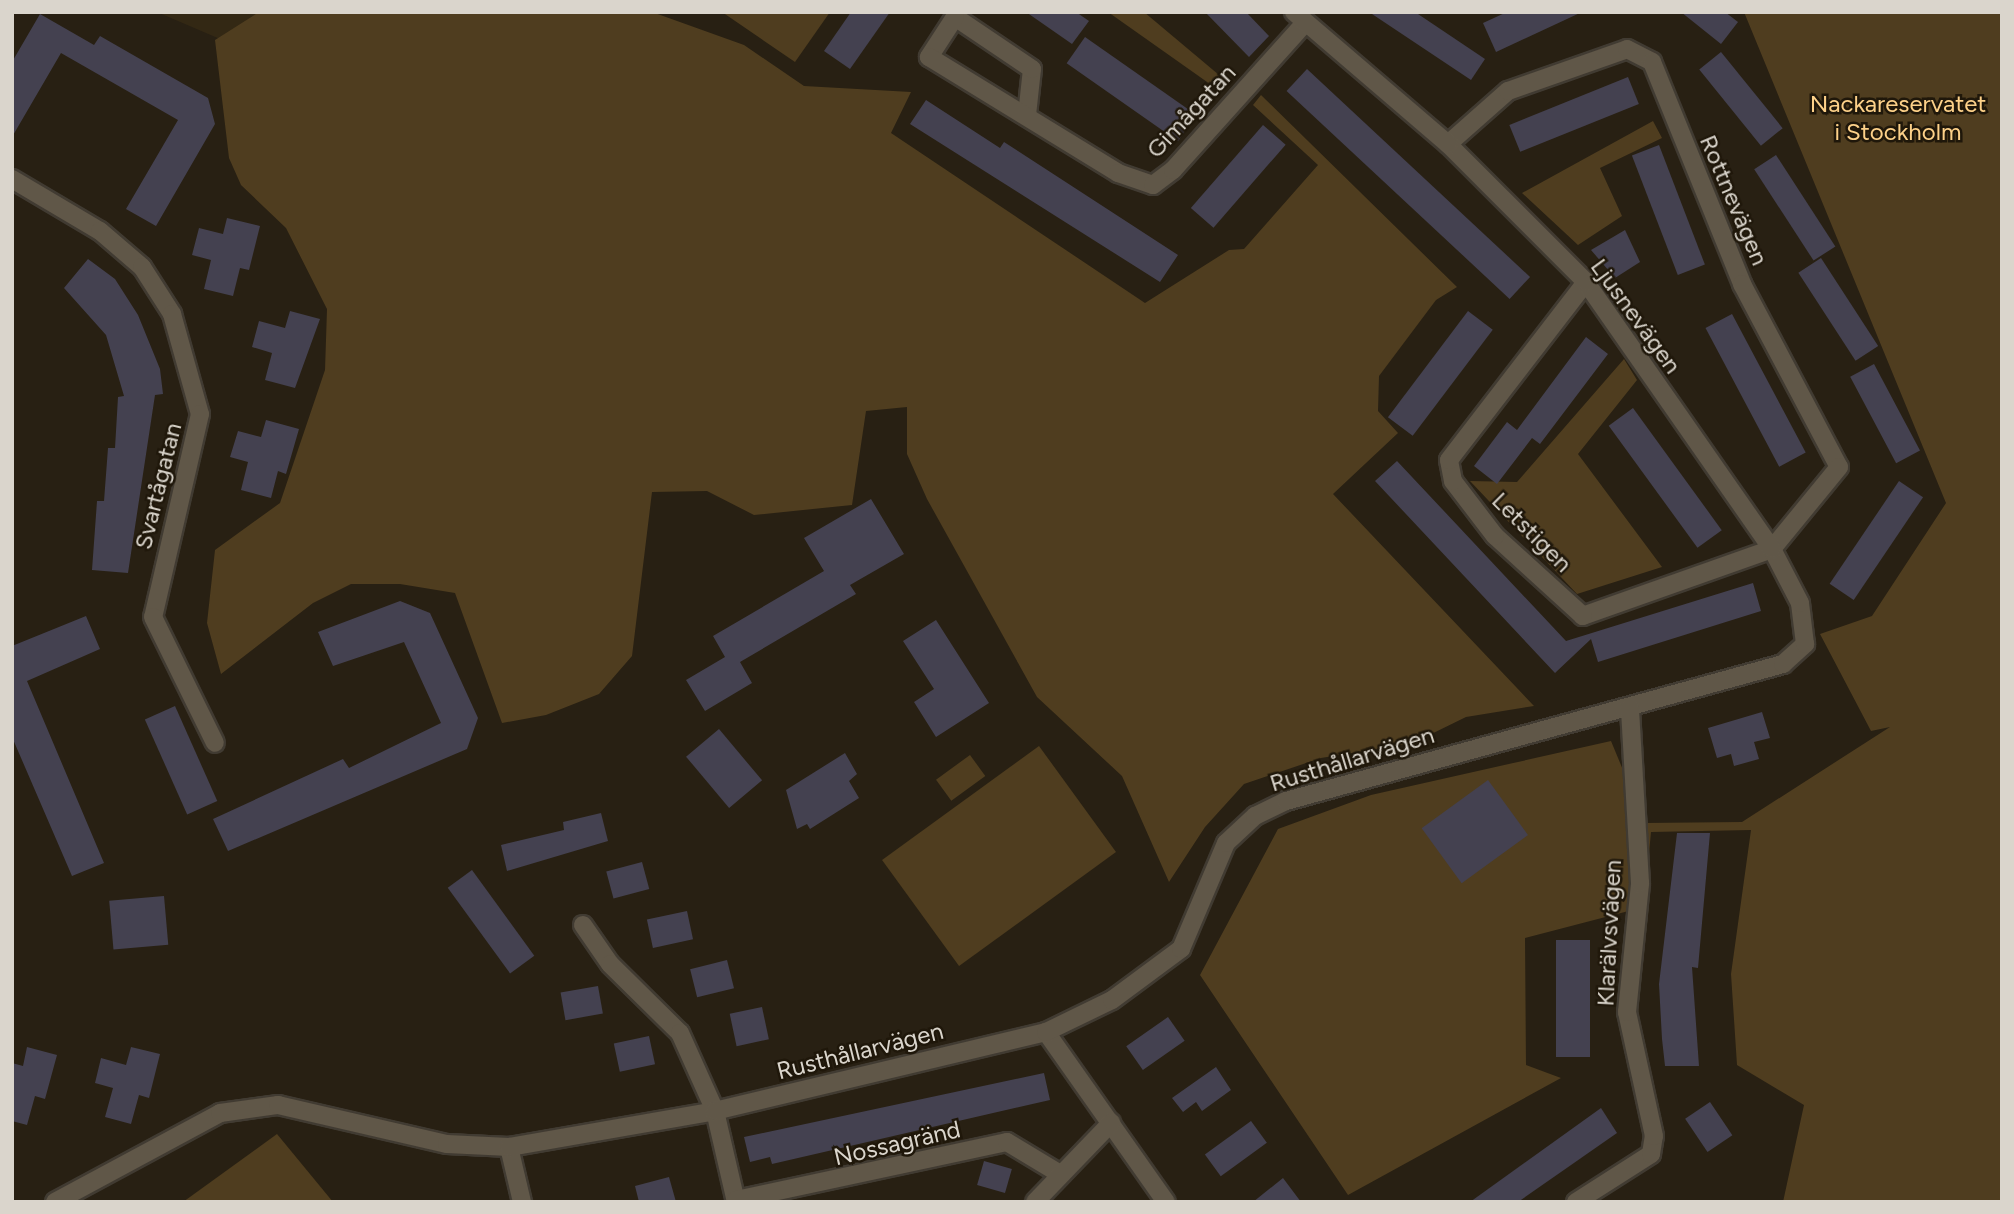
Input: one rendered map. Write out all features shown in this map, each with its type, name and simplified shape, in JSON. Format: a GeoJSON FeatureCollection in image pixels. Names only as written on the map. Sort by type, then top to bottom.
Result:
{"type":"FeatureCollection","features":[{"type":"Feature","properties":{"kind":"street","name":"Gimågatan"},"geometry":{"type":"LineString","coordinates":[[1027,115],[1032,69],[955,17],[929,57],[1118,173],[1153,185],[1173,170],[1299,18]]}},
{"type":"Feature","properties":{"kind":"street","name":"Ljusnevägen"},"geometry":{"type":"LineString","coordinates":[[1299,18],[1448,144],[1586,282],[1772,549],[1800,603],[1805,644]]}},
{"type":"Feature","properties":{"kind":"street","name":"Rottnevägen"},"geometry":{"type":"LineString","coordinates":[[1448,144],[1508,91],[1627,49],[1652,62],[1742,284],[1839,467],[1772,549]]}},
{"type":"Feature","properties":{"kind":"street","name":"Svartågatan"},"geometry":{"type":"LineString","coordinates":[[12,179],[100,231],[142,267],[172,314],[200,414],[153,617],[215,743]]}},
{"type":"Feature","properties":{"kind":"street","name":"Letstigen"},"geometry":{"type":"LineString","coordinates":[[1586,282],[1449,460],[1453,481],[1495,536],[1583,616],[1772,549]]}},
{"type":"Feature","properties":{"kind":"street","name":"Rusthållarvägen"},"geometry":{"type":"LineString","coordinates":[[55,1202],[220,1113],[278,1105],[447,1144],[509,1147],[715,1111],[1046,1032],[1103,1006],[1181,949],[1226,843],[1255,816],[1286,801],[1783,664],[1805,644]]}},
{"type":"Feature","properties":{"kind":"street","name":"Klarälvsvägen"},"geometry":{"type":"LineString","coordinates":[[1576,1202],[1651,1154],[1654,1136],[1627,1012],[1640,883],[1630,707]]}},
{"type":"Feature","properties":{"kind":"street"},"geometry":{"type":"LineString","coordinates":[[583,925],[610,964],[680,1033],[715,1111],[736,1201]]}},
{"type":"Feature","properties":{"kind":"street"},"geometry":{"type":"LineString","coordinates":[[1046,1032],[1166,1202]]}},
{"type":"Feature","properties":{"kind":"street"},"geometry":{"type":"LineString","coordinates":[[1035,1202],[1111,1123]]}},
{"type":"Feature","properties":{"kind":"street","name":"Nossagränd"},"geometry":{"type":"LineString","coordinates":[[736,1201],[1007,1142],[1060,1174]]}},
{"type":"Feature","properties":{"kind":"street"},"geometry":{"type":"LineString","coordinates":[[509,1147],[523,1202]]}},
{"type":"Feature","properties":{"kind":"shaded area"},"geometry":{"type":"Polygon","coordinates":[[[157,12],[274,12],[234,45],[157,12]]]}},
{"type":"Feature","properties":{"kind":"green space"},"geometry":{"type":"Polygon","coordinates":[[[259,12],[652,12],[744,45],[804,86],[911,92],[891,133],[1145,303],[1229,250],[1244,249],[1318,165],[1253,105],[1261,95],[1457,287],[1436,300],[1379,376],[1378,411],[1398,433],[1333,494],[1534,706],[1466,717],[1413,743],[1321,758],[1244,784],[1205,827],[1169,882],[1122,776],[1037,697],[927,499],[907,454],[907,407],[866,411],[852,505],[754,515],[707,491],[652,492],[632,656],[599,694],[546,715],[502,723],[455,593],[400,584],[351,584],[313,603],[221,674],[207,623],[215,550],[280,503],[325,370],[327,309],[286,228],[241,185],[229,158],[215,40],[259,12]]]}},
{"type":"Feature","properties":{"kind":"green space"},"geometry":{"type":"Polygon","coordinates":[[[722,12],[830,12],[795,62],[722,12]]]}},
{"type":"Feature","properties":{"kind":"green space"},"geometry":{"type":"Polygon","coordinates":[[[1108,12],[1144,12],[1225,80],[1217,89],[1108,12]]]}},
{"type":"Feature","properties":{"kind":"green space","name":"Nackareservatet i Stockholm"},"geometry":{"type":"Polygon","coordinates":[[[1744,12],[2002,12],[2002,1202],[1783,1202],[1804,1105],[1737,1065],[1731,974],[1751,830],[1651,832],[1644,907],[1525,938],[1526,1065],[1561,1078],[1348,1195],[1200,975],[1278,829],[1371,795],[1611,741],[1645,823],[1742,822],[1890,727],[1871,731],[1820,634],[1872,616],[1946,503],[1744,12]]]}},
{"type":"Feature","properties":{"kind":"green space"},"geometry":{"type":"Polygon","coordinates":[[[1653,121],[1662,138],[1600,168],[1622,216],[1578,245],[1522,193],[1653,121]]]}},
{"type":"Feature","properties":{"kind":"green space"},"geometry":{"type":"Polygon","coordinates":[[[1624,359],[1637,380],[1578,454],[1662,567],[1577,594],[1470,481],[1517,482],[1624,359]]]}},
{"type":"Feature","properties":{"kind":"green space"},"geometry":{"type":"Polygon","coordinates":[[[1039,746],[1116,852],[959,966],[882,860],[1039,746]]]}},
{"type":"Feature","properties":{"kind":"green space"},"geometry":{"type":"Polygon","coordinates":[[[970,755],[985,776],[951,801],[936,780],[970,755]]]}},
{"type":"Feature","properties":{"kind":"green space"},"geometry":{"type":"Polygon","coordinates":[[[277,1134],[333,1202],[183,1202],[277,1134]]]}},
{"type":"Feature","properties":{"kind":"building"},"geometry":{"type":"Polygon","coordinates":[[[851,12],[890,12],[850,69],[824,51],[851,12]]]}},
{"type":"Feature","properties":{"kind":"building"},"geometry":{"type":"Polygon","coordinates":[[[1026,12],[1076,12],[1089,21],[1072,44],[1026,12]]]}},
{"type":"Feature","properties":{"kind":"building"},"geometry":{"type":"Polygon","coordinates":[[[1205,12],[1246,12],[1269,36],[1249,57],[1205,12]]]}},
{"type":"Feature","properties":{"kind":"building"},"geometry":{"type":"Polygon","coordinates":[[[1369,12],[1415,12],[1485,59],[1471,80],[1369,12]]]}},
{"type":"Feature","properties":{"kind":"building"},"geometry":{"type":"Polygon","coordinates":[[[1507,12],[1582,12],[1496,52],[1483,23],[1507,12]]]}},
{"type":"Feature","properties":{"kind":"building"},"geometry":{"type":"Polygon","coordinates":[[[1681,12],[1725,12],[1738,22],[1721,44],[1681,12]]]}},
{"type":"Feature","properties":{"kind":"building"},"geometry":{"type":"Polygon","coordinates":[[[40,14],[94,45],[100,36],[208,98],[215,124],[156,226],[126,209],[178,120],[61,53],[12,137],[12,62],[40,14]]]}},
{"type":"Feature","properties":{"kind":"building"},"geometry":{"type":"Polygon","coordinates":[[[1085,37],[1196,115],[1178,141],[1067,63],[1085,37]]]}},
{"type":"Feature","properties":{"kind":"building"},"geometry":{"type":"Polygon","coordinates":[[[1721,52],[1783,128],[1761,146],[1699,70],[1721,52]]]}},
{"type":"Feature","properties":{"kind":"building"},"geometry":{"type":"Polygon","coordinates":[[[1307,69],[1530,277],[1510,299],[1287,91],[1307,69]]]}},
{"type":"Feature","properties":{"kind":"building"},"geometry":{"type":"Polygon","coordinates":[[[1628,77],[1639,104],[1520,152],[1509,125],[1628,77]]]}},
{"type":"Feature","properties":{"kind":"building"},"geometry":{"type":"Polygon","coordinates":[[[926,100],[1000,148],[1004,142],[1178,255],[1160,282],[910,124],[926,100]]]}},
{"type":"Feature","properties":{"kind":"building"},"geometry":{"type":"Polygon","coordinates":[[[1263,125],[1286,145],[1213,228],[1191,208],[1263,125]]]}},
{"type":"Feature","properties":{"kind":"building"},"geometry":{"type":"Polygon","coordinates":[[[1659,145],[1705,264],[1678,275],[1632,155],[1659,145]]]}},
{"type":"Feature","properties":{"kind":"building"},"geometry":{"type":"Polygon","coordinates":[[[1776,155],[1835,246],[1814,261],[1754,169],[1776,155]]]}},
{"type":"Feature","properties":{"kind":"building"},"geometry":{"type":"Polygon","coordinates":[[[227,218],[260,226],[249,270],[240,268],[233,296],[204,289],[211,260],[192,255],[199,228],[223,234],[227,218]]]}},
{"type":"Feature","properties":{"kind":"building"},"geometry":{"type":"Polygon","coordinates":[[[1625,230],[1640,262],[1615,278],[1591,250],[1625,230]]]}},
{"type":"Feature","properties":{"kind":"building"},"geometry":{"type":"Polygon","coordinates":[[[1821,258],[1878,346],[1856,361],[1798,273],[1821,258]]]}},
{"type":"Feature","properties":{"kind":"building"},"geometry":{"type":"Polygon","coordinates":[[[88,259],[115,279],[138,315],[160,369],[163,394],[155,395],[128,573],[92,570],[97,501],[104,501],[108,448],[115,448],[118,397],[124,396],[106,335],[64,288],[88,259]]]}},
{"type":"Feature","properties":{"kind":"building"},"geometry":{"type":"Polygon","coordinates":[[[290,311],[320,319],[295,388],[265,380],[272,353],[252,347],[259,321],[285,328],[290,311]]]}},
{"type":"Feature","properties":{"kind":"building"},"geometry":{"type":"Polygon","coordinates":[[[1468,311],[1493,330],[1413,436],[1388,417],[1468,311]]]}},
{"type":"Feature","properties":{"kind":"building"},"geometry":{"type":"Polygon","coordinates":[[[1732,314],[1806,453],[1779,467],[1706,328],[1732,314]]]}},
{"type":"Feature","properties":{"kind":"building"},"geometry":{"type":"Polygon","coordinates":[[[1586,337],[1608,354],[1540,444],[1532,438],[1497,484],[1474,466],[1507,422],[1517,430],[1586,337]]]}},
{"type":"Feature","properties":{"kind":"building"},"geometry":{"type":"Polygon","coordinates":[[[1874,364],[1920,451],[1896,463],[1850,377],[1874,364]]]}},
{"type":"Feature","properties":{"kind":"building"},"geometry":{"type":"Polygon","coordinates":[[[1633,408],[1722,530],[1697,548],[1609,426],[1633,408]]]}},
{"type":"Feature","properties":{"kind":"building"},"geometry":{"type":"Polygon","coordinates":[[[266,420],[299,429],[286,474],[278,471],[271,498],[241,490],[248,462],[230,457],[238,431],[261,437],[266,420]]]}},
{"type":"Feature","properties":{"kind":"building"},"geometry":{"type":"Polygon","coordinates":[[[1397,461],[1566,641],[1753,583],[1761,611],[1598,662],[1591,639],[1555,673],[1375,481],[1397,461]]]}},
{"type":"Feature","properties":{"kind":"building"},"geometry":{"type":"Polygon","coordinates":[[[1899,481],[1923,497],[1854,600],[1830,584],[1899,481]]]}},
{"type":"Feature","properties":{"kind":"building"},"geometry":{"type":"Polygon","coordinates":[[[871,499],[904,554],[850,585],[856,594],[740,662],[752,683],[705,711],[686,680],[725,657],[713,636],[824,571],[804,538],[871,499]]]}},
{"type":"Feature","properties":{"kind":"building"},"geometry":{"type":"Polygon","coordinates":[[[400,601],[430,613],[478,718],[467,749],[228,851],[213,819],[343,759],[349,768],[441,723],[404,642],[333,666],[318,632],[400,601]]]}},
{"type":"Feature","properties":{"kind":"building"},"geometry":{"type":"Polygon","coordinates":[[[86,616],[100,649],[27,681],[104,863],[72,876],[12,737],[12,646],[86,616]]]}},
{"type":"Feature","properties":{"kind":"building"},"geometry":{"type":"Polygon","coordinates":[[[936,620],[989,703],[936,737],[914,702],[934,689],[903,641],[936,620]]]}},
{"type":"Feature","properties":{"kind":"building"},"geometry":{"type":"Polygon","coordinates":[[[175,706],[217,801],[187,814],[145,719],[175,706]]]}},
{"type":"Feature","properties":{"kind":"building"},"geometry":{"type":"Polygon","coordinates":[[[1762,712],[1770,738],[1754,742],[1759,759],[1734,766],[1731,754],[1717,758],[1708,728],[1762,712]]]}},
{"type":"Feature","properties":{"kind":"building"},"geometry":{"type":"Polygon","coordinates":[[[719,729],[762,780],[729,808],[686,757],[719,729]]]}},
{"type":"Feature","properties":{"kind":"building"},"geometry":{"type":"Polygon","coordinates":[[[845,753],[857,774],[849,781],[859,798],[810,829],[807,824],[797,829],[786,790],[845,753]]]}},
{"type":"Feature","properties":{"kind":"building"},"geometry":{"type":"Polygon","coordinates":[[[1488,780],[1528,835],[1462,883],[1422,828],[1488,780]]]}},
{"type":"Feature","properties":{"kind":"building"},"geometry":{"type":"Polygon","coordinates":[[[601,813],[608,841],[507,871],[501,845],[564,830],[563,822],[601,813]]]}},
{"type":"Feature","properties":{"kind":"building"},"geometry":{"type":"Polygon","coordinates":[[[1677,833],[1710,833],[1698,968],[1692,967],[1699,1066],[1665,1066],[1662,1039],[1659,984],[1677,833]]]}},
{"type":"Feature","properties":{"kind":"building"},"geometry":{"type":"Polygon","coordinates":[[[642,862],[649,889],[614,899],[606,872],[642,862]]]}},
{"type":"Feature","properties":{"kind":"building"},"geometry":{"type":"Polygon","coordinates":[[[472,870],[534,956],[510,973],[448,888],[472,870]]]}},
{"type":"Feature","properties":{"kind":"building"},"geometry":{"type":"Polygon","coordinates":[[[164,896],[168,945],[113,950],[109,901],[164,896]]]}},
{"type":"Feature","properties":{"kind":"building"},"geometry":{"type":"Polygon","coordinates":[[[687,911],[693,939],[653,948],[647,920],[687,911]]]}},
{"type":"Feature","properties":{"kind":"building"},"geometry":{"type":"Polygon","coordinates":[[[1556,940],[1590,940],[1590,1057],[1556,1057],[1556,940]]]}},
{"type":"Feature","properties":{"kind":"building"},"geometry":{"type":"Polygon","coordinates":[[[727,960],[734,988],[697,997],[690,969],[727,960]]]}},
{"type":"Feature","properties":{"kind":"building"},"geometry":{"type":"Polygon","coordinates":[[[598,986],[603,1014],[565,1020],[561,993],[598,986]]]}},
{"type":"Feature","properties":{"kind":"building"},"geometry":{"type":"Polygon","coordinates":[[[762,1007],[769,1039],[737,1046],[730,1014],[762,1007]]]}},
{"type":"Feature","properties":{"kind":"building"},"geometry":{"type":"Polygon","coordinates":[[[1168,1017],[1185,1041],[1143,1070],[1126,1046],[1168,1017]]]}},
{"type":"Feature","properties":{"kind":"building"},"geometry":{"type":"Polygon","coordinates":[[[649,1036],[655,1064],[620,1072],[614,1043],[649,1036]]]}},
{"type":"Feature","properties":{"kind":"building"},"geometry":{"type":"Polygon","coordinates":[[[27,1047],[57,1055],[45,1099],[35,1096],[27,1125],[12,1121],[12,1063],[23,1066],[27,1047]]]}},
{"type":"Feature","properties":{"kind":"building"},"geometry":{"type":"Polygon","coordinates":[[[131,1047],[160,1054],[149,1098],[139,1095],[131,1124],[105,1117],[113,1088],[95,1083],[101,1058],[126,1065],[131,1047]]]}},
{"type":"Feature","properties":{"kind":"building"},"geometry":{"type":"Polygon","coordinates":[[[1216,1067],[1231,1090],[1202,1111],[1196,1102],[1183,1112],[1172,1098],[1216,1067]]]}},
{"type":"Feature","properties":{"kind":"building"},"geometry":{"type":"Polygon","coordinates":[[[1044,1073],[1050,1100],[772,1164],[770,1157],[750,1162],[744,1137],[1044,1073]]]}},
{"type":"Feature","properties":{"kind":"building"},"geometry":{"type":"Polygon","coordinates":[[[1710,1102],[1732,1135],[1707,1152],[1685,1119],[1710,1102]]]}},
{"type":"Feature","properties":{"kind":"building"},"geometry":{"type":"Polygon","coordinates":[[[1601,1108],[1617,1133],[1518,1202],[1470,1202],[1601,1108]]]}},
{"type":"Feature","properties":{"kind":"building"},"geometry":{"type":"Polygon","coordinates":[[[1251,1121],[1267,1143],[1221,1176],[1205,1155],[1251,1121]]]}},
{"type":"Feature","properties":{"kind":"building"},"geometry":{"type":"Polygon","coordinates":[[[984,1161],[1012,1169],[1005,1193],[977,1185],[984,1161]]]}},
{"type":"Feature","properties":{"kind":"building"},"geometry":{"type":"Polygon","coordinates":[[[669,1177],[676,1202],[639,1202],[635,1186],[669,1177]]]}},
{"type":"Feature","properties":{"kind":"building"},"geometry":{"type":"Polygon","coordinates":[[[1283,1178],[1301,1202],[1253,1202],[1283,1178]]]}}]}
